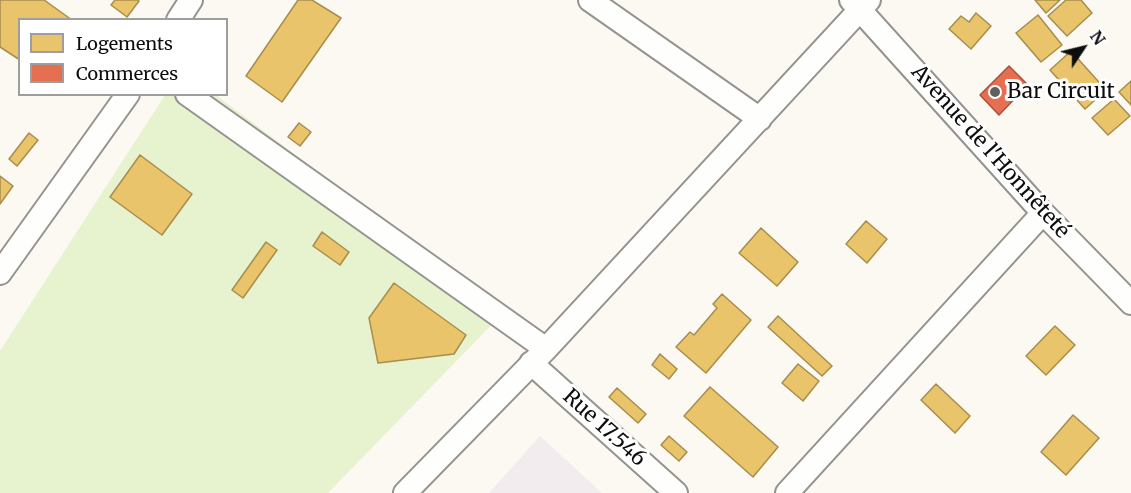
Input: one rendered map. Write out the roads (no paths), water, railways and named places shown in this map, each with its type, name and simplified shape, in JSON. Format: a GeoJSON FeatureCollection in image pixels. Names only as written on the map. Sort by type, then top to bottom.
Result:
{"type":"FeatureCollection","features":[{"type":"Feature","properties":{"kind":"street"},"geometry":{"type":"LineString","coordinates":[[179,18],[190,0]]}},
{"type":"Feature","properties":{"kind":"street"},"geometry":{"type":"LineString","coordinates":[[590,0],[760,119]]}},
{"type":"Feature","properties":{"kind":"street"},"geometry":{"type":"LineString","coordinates":[[405,493],[539,356],[760,119],[860,3]]}},
{"type":"Feature","properties":{"kind":"street","name":"Avenue de l'Honnêteté"},"geometry":{"type":"LineString","coordinates":[[860,3],[1043,213],[1131,303]]}},
{"type":"Feature","properties":{"kind":"street"},"geometry":{"type":"LineString","coordinates":[[0,273],[127,96]]}},
{"type":"Feature","properties":{"kind":"street","name":"Rue 17.546"},"geometry":{"type":"LineString","coordinates":[[190,96],[539,356],[676,493]]}},
{"type":"Feature","properties":{"kind":"street"},"geometry":{"type":"LineString","coordinates":[[787,493],[1043,213]]}},
{"type":"Feature","properties":{"kind":"place","name":"Bar Circuit"},"geometry":{"type":"Point","coordinates":[995,92]}}]}
